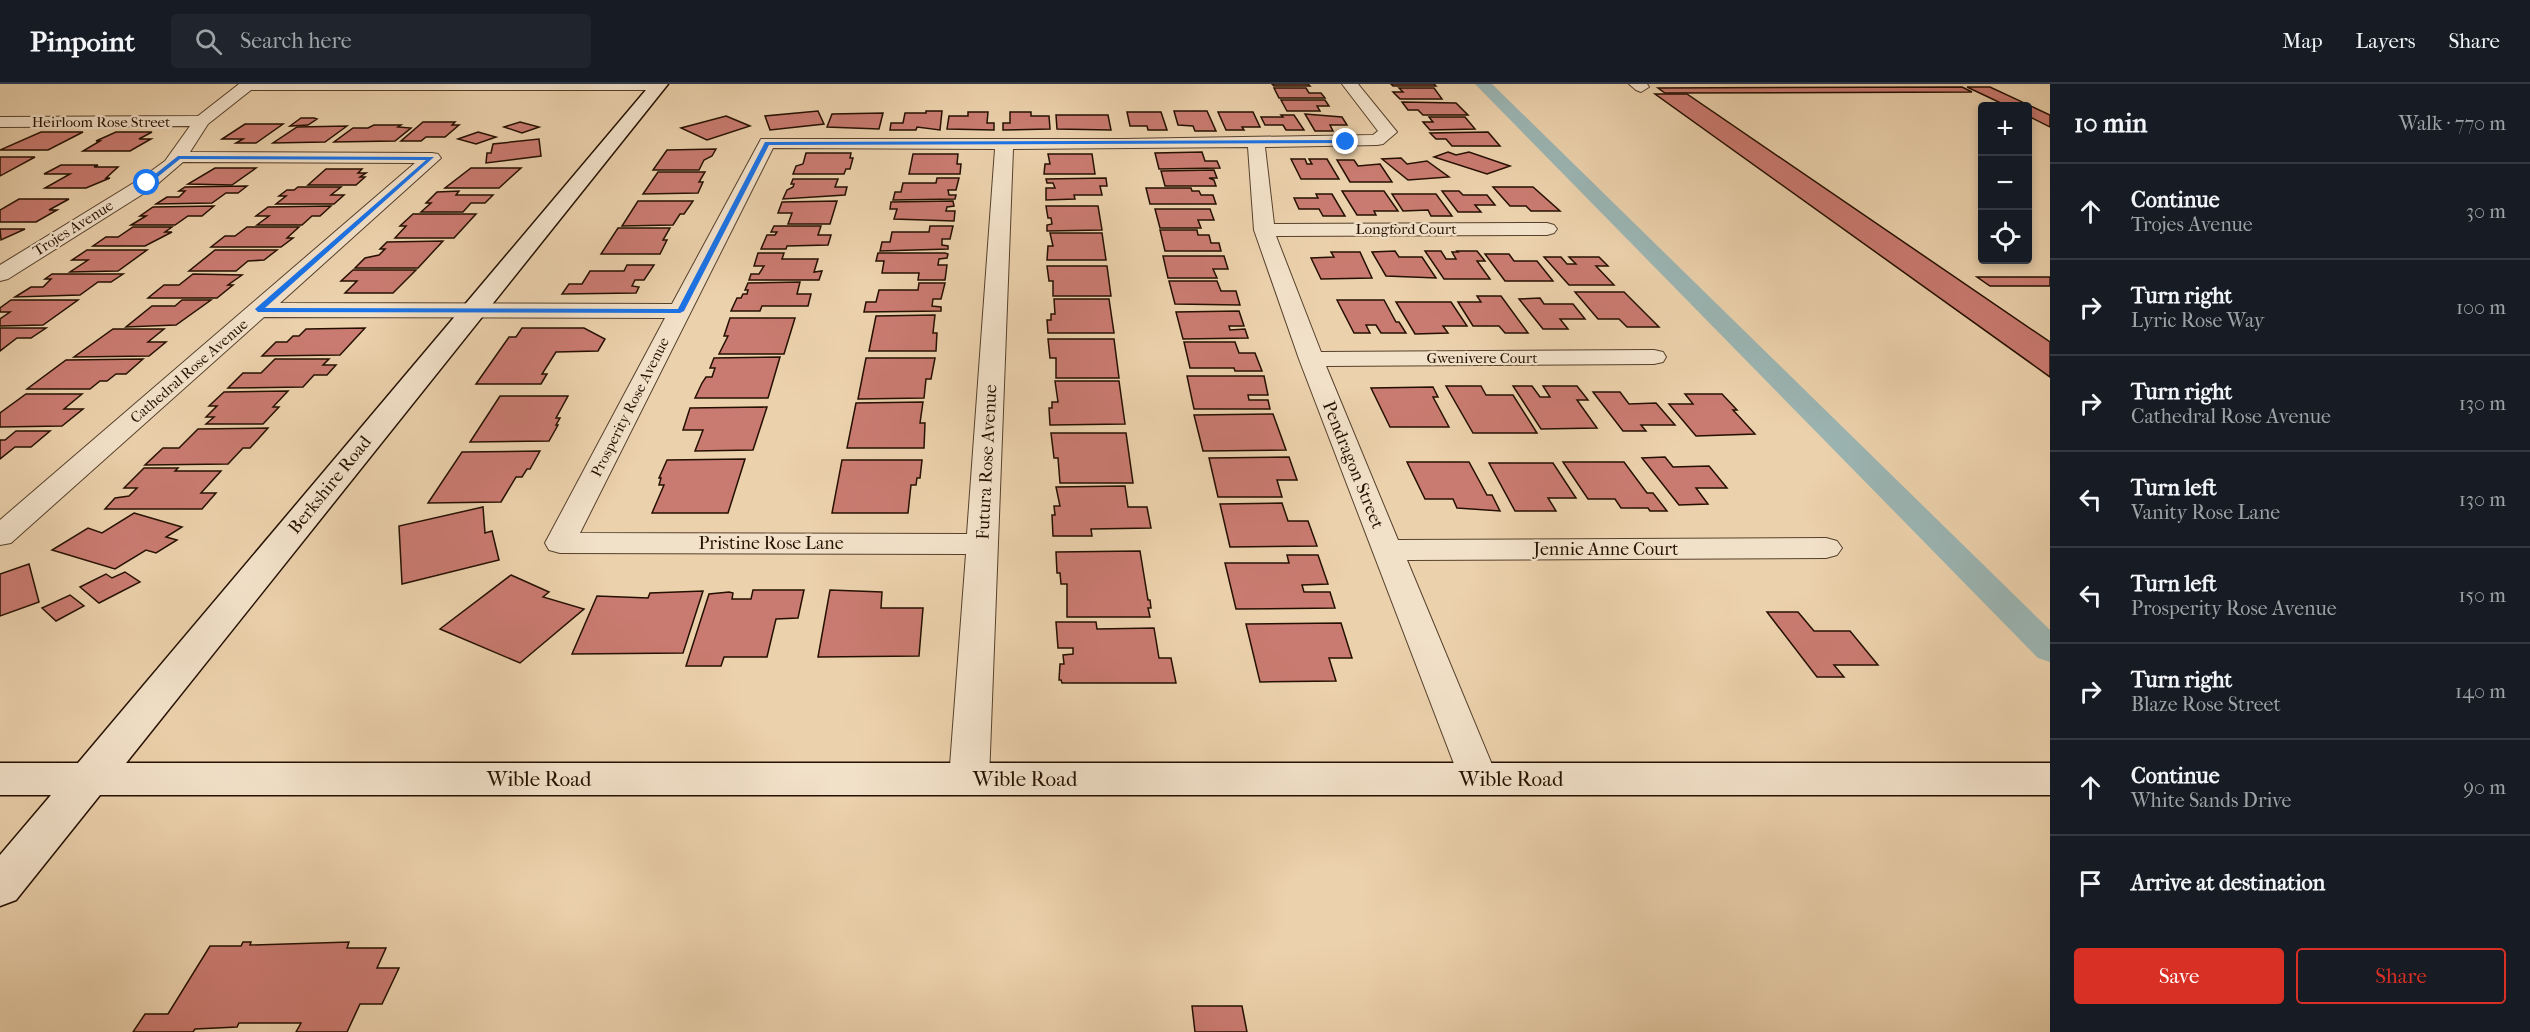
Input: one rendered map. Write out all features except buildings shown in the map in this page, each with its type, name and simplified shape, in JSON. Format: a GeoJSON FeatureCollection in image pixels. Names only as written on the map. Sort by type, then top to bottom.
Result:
{"type":"FeatureCollection","features":[{"type":"Feature","properties":{"kind":"street"},"geometry":{"type":"LineString","coordinates":[[249,84],[660,84]]}},
{"type":"Feature","properties":{"kind":"street","name":"Trojes Avenue"},"geometry":{"type":"LineString","coordinates":[[0,274],[147,183],[178,158],[202,122],[249,84]]}},
{"type":"Feature","properties":{"kind":"street","name":"Berkshire Road"},"geometry":{"type":"LineString","coordinates":[[0,887],[660,84]]}},
{"type":"Feature","properties":{"kind":"street"},"geometry":{"type":"LineString","coordinates":[[1004,144],[1377,140],[1388,132],[1350,84]]}},
{"type":"Feature","properties":{"kind":"street"},"geometry":{"type":"LineString","coordinates":[[0,130],[8,122]]}},
{"type":"Feature","properties":{"kind":"street","name":"Heirloom Rose Street"},"geometry":{"type":"LineString","coordinates":[[8,122],[202,122]]}},
{"type":"Feature","properties":{"kind":"street","name":"Pendragon Street"},"geometry":{"type":"LineString","coordinates":[[1256,142],[1264,230],[1311,359],[1478,779]]}},
{"type":"Feature","properties":{"kind":"street","name":"Prosperity Rose Avenue"},"geometry":{"type":"LineString","coordinates":[[560,543],[767,143],[1004,144]]}},
{"type":"Feature","properties":{"kind":"street","name":"Futura Rose Avenue"},"geometry":{"type":"LineString","coordinates":[[969,779],[1004,144]]}},
{"type":"Feature","properties":{"kind":"street","name":"Cathedral Rose Avenue"},"geometry":{"type":"LineString","coordinates":[[0,536],[432,158],[178,158]]}},
{"type":"Feature","properties":{"kind":"street","name":"Longford Court"},"geometry":{"type":"LineString","coordinates":[[1264,230],[1547,229]]}},
{"type":"Feature","properties":{"kind":"street"},"geometry":{"type":"LineString","coordinates":[[258,310],[680,311]]}},
{"type":"Feature","properties":{"kind":"street","name":"Gwenivere Court"},"geometry":{"type":"LineString","coordinates":[[1311,359],[1654,357]]}},
{"type":"Feature","properties":{"kind":"street","name":"Pristine Rose Lane"},"geometry":{"type":"LineString","coordinates":[[560,543],[982,544]]}},
{"type":"Feature","properties":{"kind":"street","name":"Jennie Anne Court"},"geometry":{"type":"LineString","coordinates":[[1387,550],[1826,548]]}},
{"type":"Feature","properties":{"kind":"street","name":"Wible Road"},"geometry":{"type":"LineString","coordinates":[[0,779],[2050,779]]}},
{"type":"Feature","properties":{"kind":"waterway"},"geometry":{"type":"LineString","coordinates":[[1483,84],[2050,650]]}},
{"type":"Feature","properties":{"kind":"route"},"geometry":{"type":"LineString","coordinates":[[147,183],[178,158],[432,158],[258,310],[680,311],[767,143],[1346,142]]}}]}
